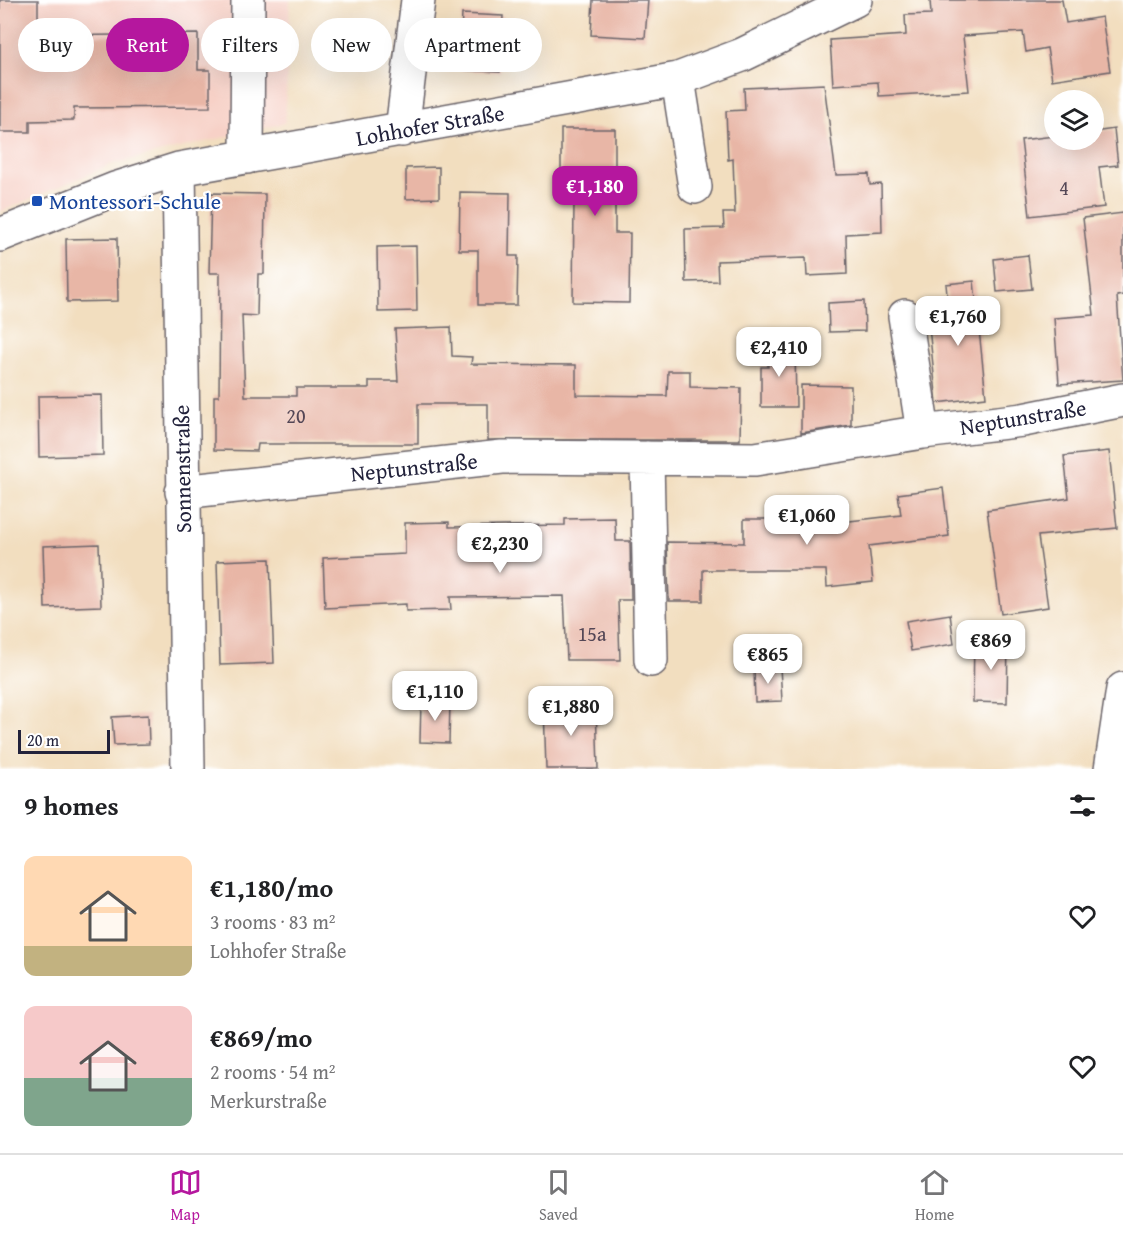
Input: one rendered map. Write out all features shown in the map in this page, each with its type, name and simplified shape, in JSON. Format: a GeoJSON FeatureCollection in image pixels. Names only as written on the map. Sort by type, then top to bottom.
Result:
{"type":"FeatureCollection","features":[{"type":"Feature","properties":{"kind":"street"},"geometry":{"type":"LineString","coordinates":[[247,158],[248,0]]}},
{"type":"Feature","properties":{"kind":"street"},"geometry":{"type":"LineString","coordinates":[[402,130],[418,0]]}},
{"type":"Feature","properties":{"kind":"street","name":"Lohhofer Straße"},"geometry":{"type":"LineString","coordinates":[[0,236],[115,189],[179,169],[678,79],[742,55],[855,0]]}},
{"type":"Feature","properties":{"kind":"street"},"geometry":{"type":"LineString","coordinates":[[678,79],[695,187]]}},
{"type":"Feature","properties":{"kind":"street","name":"Sonnenstraße"},"geometry":{"type":"LineString","coordinates":[[179,169],[182,492],[188,769]]}},
{"type":"Feature","properties":{"kind":"street"},"geometry":{"type":"LineString","coordinates":[[905,316],[923,432]]}},
{"type":"Feature","properties":{"kind":"street","name":"Neptunstraße"},"geometry":{"type":"LineString","coordinates":[[182,492],[502,457],[755,459],[923,432],[1023,420],[1123,400]]}},
{"type":"Feature","properties":{"kind":"street"},"geometry":{"type":"LineString","coordinates":[[647,458],[651,660]]}},
{"type":"Feature","properties":{"kind":"street"},"geometry":{"type":"LineString","coordinates":[[1110,769],[1123,689]]}},
{"type":"Feature","properties":{"kind":"shaded area"},"geometry":{"type":"Polygon","coordinates":[[[0,0],[290,0],[289,18],[201,18],[201,72],[287,72],[285,123],[112,164],[0,212],[0,0]]]}},
{"type":"Feature","properties":{"kind":"building"},"geometry":{"type":"Polygon","coordinates":[[[0,0],[38,0],[38,18],[18,18],[18,72],[94,72],[94,35],[106,35],[106,72],[189,72],[189,34],[198,34],[198,70],[210,72],[210,107],[74,108],[74,120],[30,121],[30,132],[0,132],[0,0]]]}},
{"type":"Feature","properties":{"kind":"building"},"geometry":{"type":"Polygon","coordinates":[[[593,0],[648,0],[645,38],[591,35],[593,0]]]}},
{"type":"Feature","properties":{"kind":"building"},"geometry":{"type":"Polygon","coordinates":[[[930,0],[1062,0],[1066,23],[1102,17],[1110,71],[1052,80],[1047,48],[1026,52],[1023,32],[963,36],[969,91],[879,96],[878,82],[833,85],[830,40],[906,35],[905,15],[931,14],[930,0]]]}},
{"type":"Feature","properties":{"kind":"building"},"geometry":{"type":"Polygon","coordinates":[[[462,14],[503,16],[503,18],[462,18],[462,14]]]}},
{"type":"Feature","properties":{"kind":"building"},"geometry":{"type":"Polygon","coordinates":[[[824,84],[836,175],[869,174],[870,185],[881,184],[882,232],[846,234],[847,274],[807,276],[806,258],[717,261],[718,281],[686,282],[685,229],[724,228],[723,213],[735,213],[733,159],[728,160],[726,111],[745,110],[744,88],[824,84]]]}},
{"type":"Feature","properties":{"kind":"building"},"geometry":{"type":"Polygon","coordinates":[[[561,129],[615,129],[615,233],[630,233],[629,303],[573,302],[574,200],[561,200],[561,129]]]}},
{"type":"Feature","properties":{"kind":"building"},"geometry":{"type":"Polygon","coordinates":[[[1114,129],[1118,165],[1099,167],[1104,207],[1030,216],[1021,140],[1044,137],[1044,150],[1104,150],[1104,130],[1114,129]]]}},
{"type":"Feature","properties":{"kind":"building"},"geometry":{"type":"Polygon","coordinates":[[[439,167],[439,198],[406,199],[406,168],[439,167]]]}},
{"type":"Feature","properties":{"kind":"building"},"geometry":{"type":"Polygon","coordinates":[[[460,192],[510,193],[509,256],[518,256],[517,305],[478,305],[478,250],[459,250],[460,192]]]}},
{"type":"Feature","properties":{"kind":"building"},"geometry":{"type":"Polygon","coordinates":[[[211,193],[265,194],[264,274],[258,274],[257,316],[242,315],[245,396],[296,396],[296,388],[369,388],[369,381],[398,381],[395,329],[451,327],[452,356],[472,357],[471,364],[576,365],[576,395],[667,396],[668,371],[690,371],[690,387],[741,388],[740,440],[488,440],[488,404],[418,404],[418,444],[258,444],[257,451],[214,450],[214,396],[219,396],[220,273],[209,273],[211,193]]]}},
{"type":"Feature","properties":{"kind":"building"},"geometry":{"type":"Polygon","coordinates":[[[1123,213],[1123,295],[1117,296],[1123,380],[1059,384],[1054,318],[1094,315],[1083,218],[1123,213]]]}},
{"type":"Feature","properties":{"kind":"building"},"geometry":{"type":"Polygon","coordinates":[[[117,238],[118,301],[67,302],[66,239],[117,238]]]}},
{"type":"Feature","properties":{"kind":"building"},"geometry":{"type":"Polygon","coordinates":[[[416,246],[417,311],[378,312],[377,247],[416,246]]]}},
{"type":"Feature","properties":{"kind":"building"},"geometry":{"type":"Polygon","coordinates":[[[1028,255],[1032,289],[997,292],[994,259],[1028,255]]]}},
{"type":"Feature","properties":{"kind":"building"},"geometry":{"type":"Polygon","coordinates":[[[974,281],[986,397],[937,403],[928,318],[949,316],[946,284],[974,281]]]}},
{"type":"Feature","properties":{"kind":"building"},"geometry":{"type":"Polygon","coordinates":[[[864,301],[865,331],[829,332],[828,303],[864,301]]]}},
{"type":"Feature","properties":{"kind":"building"},"geometry":{"type":"Polygon","coordinates":[[[768,346],[795,346],[796,407],[761,407],[761,367],[768,367],[768,346]]]}},
{"type":"Feature","properties":{"kind":"building"},"geometry":{"type":"Polygon","coordinates":[[[801,385],[851,386],[851,425],[801,433],[801,385]]]}},
{"type":"Feature","properties":{"kind":"building"},"geometry":{"type":"Polygon","coordinates":[[[102,395],[103,455],[39,457],[38,396],[102,395]]]}},
{"type":"Feature","properties":{"kind":"building"},"geometry":{"type":"Polygon","coordinates":[[[1109,451],[1117,528],[1038,536],[1048,607],[1001,614],[987,510],[1069,498],[1064,456],[1109,451]]]}},
{"type":"Feature","properties":{"kind":"building"},"geometry":{"type":"Polygon","coordinates":[[[943,488],[949,536],[869,546],[873,582],[827,587],[826,570],[703,570],[703,601],[669,601],[667,542],[744,543],[744,519],[789,519],[789,528],[901,515],[898,494],[943,488]]]}},
{"type":"Feature","properties":{"kind":"building"},"geometry":{"type":"Polygon","coordinates":[[[615,518],[616,541],[630,541],[631,600],[618,600],[620,660],[567,660],[564,596],[450,597],[451,610],[406,611],[406,604],[325,608],[323,558],[405,554],[405,523],[449,522],[449,527],[565,525],[565,519],[615,518]]]}},
{"type":"Feature","properties":{"kind":"building"},"geometry":{"type":"Polygon","coordinates":[[[99,544],[101,606],[45,608],[43,546],[99,544]]]}},
{"type":"Feature","properties":{"kind":"building"},"geometry":{"type":"Polygon","coordinates":[[[270,559],[274,663],[220,665],[217,561],[270,559]]]}},
{"type":"Feature","properties":{"kind":"building"},"geometry":{"type":"Polygon","coordinates":[[[950,614],[954,644],[911,651],[906,621],[950,614]]]}},
{"type":"Feature","properties":{"kind":"building"},"geometry":{"type":"Polygon","coordinates":[[[974,638],[1008,639],[1007,703],[973,702],[974,638]]]}},
{"type":"Feature","properties":{"kind":"building"},"geometry":{"type":"Polygon","coordinates":[[[780,667],[782,701],[755,702],[754,668],[780,667]]]}},
{"type":"Feature","properties":{"kind":"building"},"geometry":{"type":"Polygon","coordinates":[[[421,701],[450,702],[449,743],[420,742],[421,701]]]}},
{"type":"Feature","properties":{"kind":"building"},"geometry":{"type":"Polygon","coordinates":[[[596,705],[598,769],[546,769],[544,706],[596,705]]]}},
{"type":"Feature","properties":{"kind":"building"},"geometry":{"type":"Polygon","coordinates":[[[148,715],[149,744],[114,745],[112,717],[148,715]]]}},
{"type":"Feature","properties":{"kind":"place","name":"Montessori-Schule"},"geometry":{"type":"Point","coordinates":[37,201]}}]}
